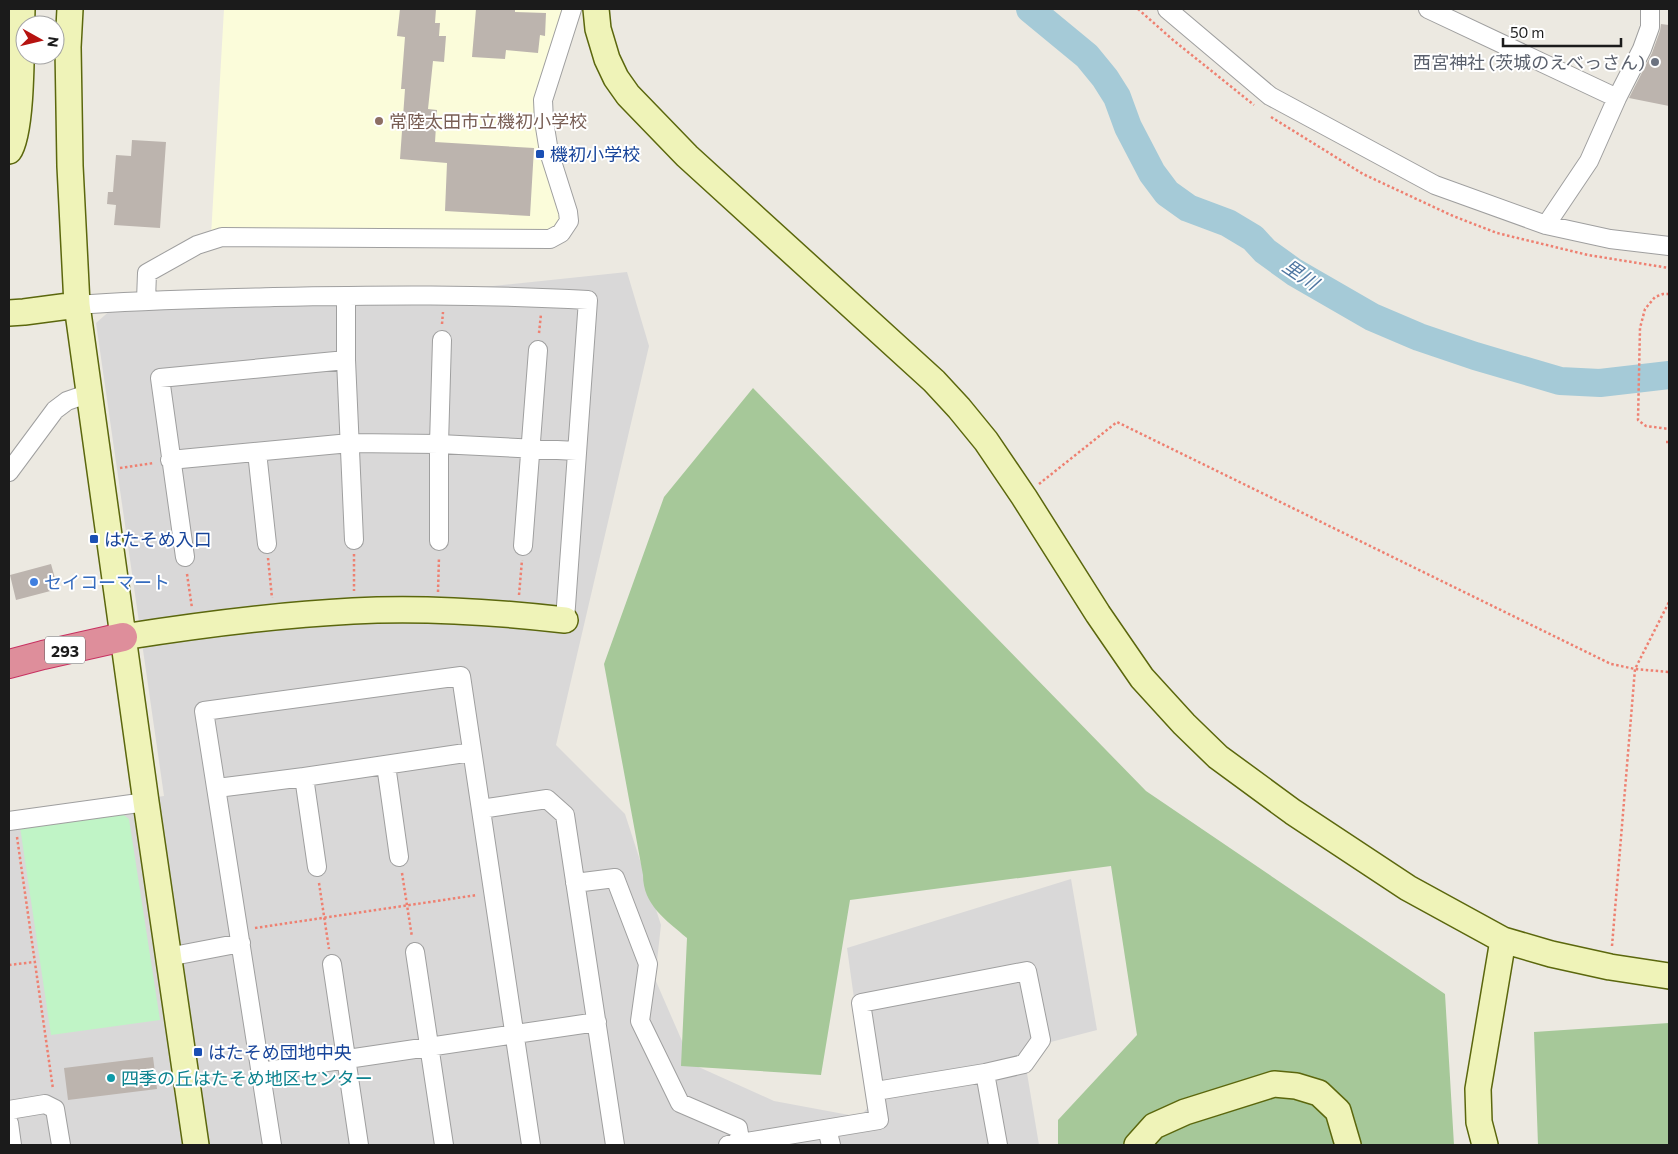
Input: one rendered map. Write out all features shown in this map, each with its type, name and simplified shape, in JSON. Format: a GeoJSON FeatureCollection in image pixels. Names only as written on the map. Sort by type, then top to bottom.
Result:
{"type":"FeatureCollection","features":[{"type":"Feature","properties":{"kind":"highway","name":"293"},"geometry":{"type":"LineString","coordinates":[[9,664],[123,637]]}},
{"type":"Feature","properties":{"kind":"street"},"geometry":{"type":"LineString","coordinates":[[9,151],[17,131],[22,9]]}},
{"type":"Feature","properties":{"kind":"street"},"geometry":{"type":"LineString","coordinates":[[70,9],[68,47],[70,166],[77,305],[196,1145]]}},
{"type":"Feature","properties":{"kind":"street"},"geometry":{"type":"LineString","coordinates":[[146,300],[147,273],[197,245],[222,237],[550,239],[561,233],[569,221],[568,212],[549,152],[543,100],[572,9]]}},
{"type":"Feature","properties":{"kind":"street"},"geometry":{"type":"LineString","coordinates":[[596,9],[598,29],[607,59],[616,78],[628,95],[687,156],[934,381],[959,408],[986,441],[1024,497],[1092,606],[1142,678],[1184,724],[1218,757],[1293,812],[1408,888],[1503,940],[1551,954],[1610,967],[1669,976]]}},
{"type":"Feature","properties":{"kind":"street"},"geometry":{"type":"LineString","coordinates":[[1167,9],[1270,96],[1435,185],[1546,225],[1610,239],[1669,246]]}},
{"type":"Feature","properties":{"kind":"street"},"geometry":{"type":"LineString","coordinates":[[1428,9],[1617,98]]}},
{"type":"Feature","properties":{"kind":"street"},"geometry":{"type":"LineString","coordinates":[[1546,225],[1589,161],[1617,98],[1642,49],[1650,27],[1650,9]]}},
{"type":"Feature","properties":{"kind":"street"},"geometry":{"type":"LineString","coordinates":[[9,313],[77,305],[146,300],[346,296],[443,296],[588,300],[565,620],[518,615],[437,611],[355,611],[273,616],[123,637]]}},
{"type":"Feature","properties":{"kind":"street"},"geometry":{"type":"LineString","coordinates":[[346,296],[346,360],[354,540]]}},
{"type":"Feature","properties":{"kind":"street"},"geometry":{"type":"LineString","coordinates":[[439,541],[442,340]]}},
{"type":"Feature","properties":{"kind":"street"},"geometry":{"type":"LineString","coordinates":[[523,546],[538,350]]}},
{"type":"Feature","properties":{"kind":"street"},"geometry":{"type":"LineString","coordinates":[[185,557],[160,378],[346,360]]}},
{"type":"Feature","properties":{"kind":"street"},"geometry":{"type":"LineString","coordinates":[[9,472],[55,410],[68,401],[90,394]]}},
{"type":"Feature","properties":{"kind":"street"},"geometry":{"type":"LineString","coordinates":[[170,460],[350,443],[439,444],[577,451]]}},
{"type":"Feature","properties":{"kind":"street"},"geometry":{"type":"LineString","coordinates":[[257,452],[267,544]]}},
{"type":"Feature","properties":{"kind":"street"},"geometry":{"type":"LineString","coordinates":[[272,1145],[204,711],[461,676],[531,1145]]}},
{"type":"Feature","properties":{"kind":"street"},"geometry":{"type":"LineString","coordinates":[[217,788],[472,752]]}},
{"type":"Feature","properties":{"kind":"street"},"geometry":{"type":"LineString","coordinates":[[386,765],[399,857]]}},
{"type":"Feature","properties":{"kind":"street"},"geometry":{"type":"LineString","coordinates":[[304,777],[317,867]]}},
{"type":"Feature","properties":{"kind":"street"},"geometry":{"type":"LineString","coordinates":[[481,809],[547,799],[565,815],[615,1145]]}},
{"type":"Feature","properties":{"kind":"street"},"geometry":{"type":"LineString","coordinates":[[12,821],[146,802]]}},
{"type":"Feature","properties":{"kind":"street"},"geometry":{"type":"LineString","coordinates":[[575,883],[615,878],[648,964],[640,1021],[680,1103],[738,1128],[736,1145],[829,1137],[879,1120],[861,1002],[1027,971],[1041,1040],[1024,1064],[985,1073],[876,1091]]}},
{"type":"Feature","properties":{"kind":"street"},"geometry":{"type":"LineString","coordinates":[[168,957],[240,937]]}},
{"type":"Feature","properties":{"kind":"street"},"geometry":{"type":"LineString","coordinates":[[1485,1145],[1478,1122],[1478,1089],[1503,940]]}},
{"type":"Feature","properties":{"kind":"street"},"geometry":{"type":"LineString","coordinates":[[415,952],[444,1145]]}},
{"type":"Feature","properties":{"kind":"street"},"geometry":{"type":"LineString","coordinates":[[332,964],[358,1145]]}},
{"type":"Feature","properties":{"kind":"street"},"geometry":{"type":"LineString","coordinates":[[260,1072],[596,1022]]}},
{"type":"Feature","properties":{"kind":"street"},"geometry":{"type":"LineString","coordinates":[[985,1073],[998,1145]]}},
{"type":"Feature","properties":{"kind":"street"},"geometry":{"type":"LineString","coordinates":[[1137,1145],[1154,1126],[1185,1112],[1274,1084],[1296,1086],[1319,1093],[1338,1111],[1348,1145]]}},
{"type":"Feature","properties":{"kind":"street"},"geometry":{"type":"LineString","coordinates":[[9,1110],[45,1104],[56,1109],[61,1145]]}},
{"type":"Feature","properties":{"kind":"street"},"geometry":{"type":"LineString","coordinates":[[9,1123],[12,1145]]}},
{"type":"Feature","properties":{"kind":"path"},"geometry":{"type":"LineString","coordinates":[[1669,294],[1655,297],[1645,309],[1640,328],[1638,403],[1638,420],[1646,426],[1669,429]]}},
{"type":"Feature","properties":{"kind":"path"},"geometry":{"type":"LineString","coordinates":[[442,340],[443,296]]}},
{"type":"Feature","properties":{"kind":"path"},"geometry":{"type":"LineString","coordinates":[[538,350],[542,298]]}},
{"type":"Feature","properties":{"kind":"path"},"geometry":{"type":"LineString","coordinates":[[1024,497],[1117,422],[1611,664],[1635,669],[1669,672]]}},
{"type":"Feature","properties":{"kind":"path"},"geometry":{"type":"LineString","coordinates":[[100,471],[170,460]]}},
{"type":"Feature","properties":{"kind":"path"},"geometry":{"type":"LineString","coordinates":[[354,540],[355,611]]}},
{"type":"Feature","properties":{"kind":"path"},"geometry":{"type":"LineString","coordinates":[[437,611],[439,541]]}},
{"type":"Feature","properties":{"kind":"path"},"geometry":{"type":"LineString","coordinates":[[267,544],[273,616]]}},
{"type":"Feature","properties":{"kind":"path"},"geometry":{"type":"LineString","coordinates":[[518,615],[523,546]]}},
{"type":"Feature","properties":{"kind":"path"},"geometry":{"type":"LineString","coordinates":[[185,557],[194,626]]}},
{"type":"Feature","properties":{"kind":"path"},"geometry":{"type":"LineString","coordinates":[[1610,967],[1635,669],[1669,602]]}},
{"type":"Feature","properties":{"kind":"path"},"geometry":{"type":"LineString","coordinates":[[12,821],[56,1109]]}},
{"type":"Feature","properties":{"kind":"path"},"geometry":{"type":"LineString","coordinates":[[399,857],[415,952]]}},
{"type":"Feature","properties":{"kind":"path"},"geometry":{"type":"LineString","coordinates":[[317,867],[332,964]]}},
{"type":"Feature","properties":{"kind":"path"},"geometry":{"type":"LineString","coordinates":[[240,937],[324,918],[493,892]]}},
{"type":"Feature","properties":{"kind":"path"},"geometry":{"type":"LineString","coordinates":[[9,965],[34,962]]}},
{"type":"Feature","properties":{"kind":"shaded area","name":"常陸太田市立機初小学校"},"geometry":{"type":"Polygon","coordinates":[[[224,9],[566,9],[537,101],[563,217],[552,230],[211,236],[224,9]]]}},
{"type":"Feature","properties":{"kind":"shaded area"},"geometry":{"type":"Polygon","coordinates":[[[627,272],[649,346],[556,745],[625,814],[661,925],[655,979],[692,1064],[774,1101],[860,1117],[869,1106],[847,948],[1071,879],[1097,1030],[1047,1043],[1027,1073],[1039,1145],[9,1145],[9,819],[164,796],[96,323],[113,308],[329,303],[627,272]]]}},
{"type":"Feature","properties":{"kind":"shaded area"},"geometry":{"type":"Polygon","coordinates":[[[753,388],[1146,791],[1445,994],[1454,1145],[1058,1145],[1058,1120],[1137,1035],[1111,866],[850,900],[821,1075],[681,1066],[687,938],[657,911],[651,903],[644,886],[604,664],[664,497],[753,388]]]}},
{"type":"Feature","properties":{"kind":"shaded area"},"geometry":{"type":"Polygon","coordinates":[[[1669,1023],[1669,1145],[1538,1145],[1534,1032],[1669,1023]]]}},
{"type":"Feature","properties":{"kind":"green space"},"geometry":{"type":"Polygon","coordinates":[[[121,813],[129,819],[160,1020],[51,1035],[20,827],[121,813]]]}},
{"type":"Feature","properties":{"kind":"building"},"geometry":{"type":"Polygon","coordinates":[[[400,9],[436,9],[435,23],[440,23],[439,36],[446,36],[444,62],[433,61],[428,109],[437,110],[435,142],[534,148],[530,216],[445,211],[447,163],[400,159],[405,89],[401,89],[405,37],[397,36],[400,9]]]}},
{"type":"Feature","properties":{"kind":"building"},"geometry":{"type":"Polygon","coordinates":[[[476,9],[515,9],[515,12],[546,13],[545,36],[540,35],[538,53],[506,50],[505,59],[472,57],[476,9]]]}},
{"type":"Feature","properties":{"kind":"building","name":"西宮神社 (茨城のえべっさん)"},"geometry":{"type":"Polygon","coordinates":[[[1661,24],[1669,25],[1669,106],[1629,98],[1652,53],[1661,24]]]}},
{"type":"Feature","properties":{"kind":"building"},"geometry":{"type":"Polygon","coordinates":[[[132,140],[166,142],[160,228],[114,225],[116,205],[107,204],[108,192],[113,192],[116,155],[131,156],[132,140]]]}},
{"type":"Feature","properties":{"kind":"building","name":"セイコーマート"},"geometry":{"type":"Polygon","coordinates":[[[51,564],[58,589],[16,600],[10,575],[51,564]]]}},
{"type":"Feature","properties":{"kind":"building","name":"四季の丘はたそめ地区センター"},"geometry":{"type":"Polygon","coordinates":[[[153,1057],[157,1089],[68,1100],[64,1068],[153,1057]]]}},
{"type":"Feature","properties":{"kind":"waterway","name":"里川"},"geometry":{"type":"LineString","coordinates":[[1030,9],[1087,56],[1105,78],[1117,97],[1128,127],[1152,173],[1167,193],[1188,208],[1228,223],[1253,238],[1265,251],[1294,272],[1372,317],[1419,337],[1560,381],[1600,383],[1669,375]]}},
{"type":"Feature","properties":{"kind":"place","name":"西宮神社 (茨城のえべっさん)"},"geometry":{"type":"Point","coordinates":[1655,62]}},
{"type":"Feature","properties":{"kind":"place","name":"常陸太田市立機初小学校"},"geometry":{"type":"Point","coordinates":[379,121]}},
{"type":"Feature","properties":{"kind":"place","name":"機初小学校"},"geometry":{"type":"Point","coordinates":[540,154]}},
{"type":"Feature","properties":{"kind":"place","name":"はたそめ入口"},"geometry":{"type":"Point","coordinates":[94,539]}},
{"type":"Feature","properties":{"kind":"place","name":"セイコーマート"},"geometry":{"type":"Point","coordinates":[34,582]}},
{"type":"Feature","properties":{"kind":"place","name":"はたそめ団地中央"},"geometry":{"type":"Point","coordinates":[198,1052]}},
{"type":"Feature","properties":{"kind":"place","name":"四季の丘はたそめ地区センター"},"geometry":{"type":"Point","coordinates":[111,1078]}}]}
